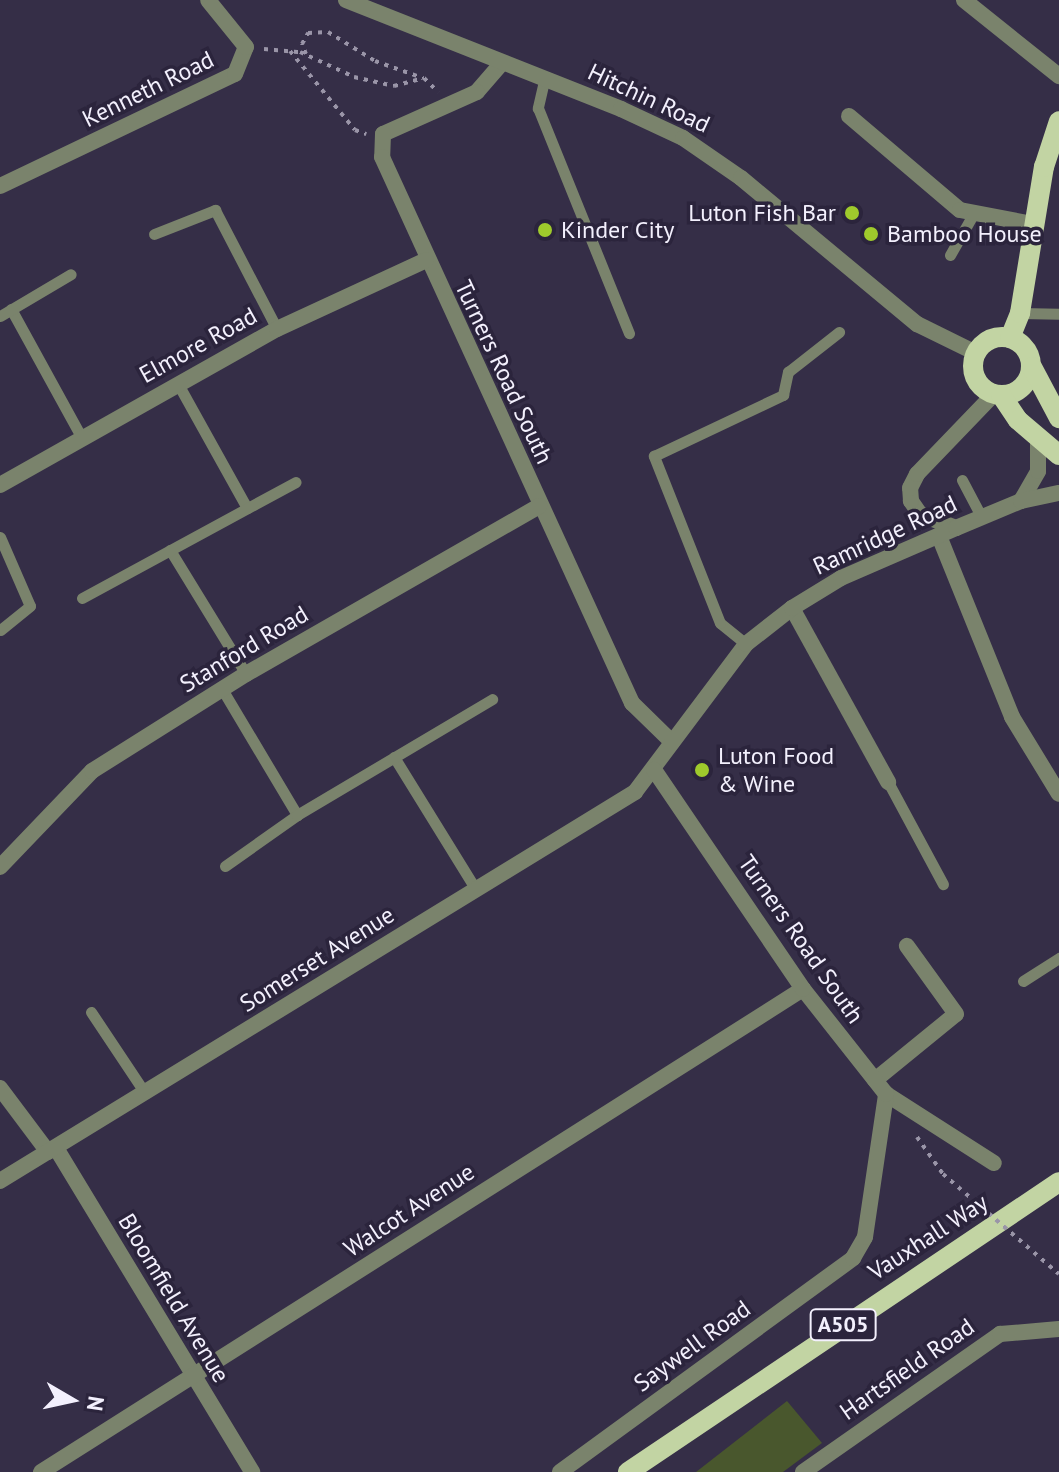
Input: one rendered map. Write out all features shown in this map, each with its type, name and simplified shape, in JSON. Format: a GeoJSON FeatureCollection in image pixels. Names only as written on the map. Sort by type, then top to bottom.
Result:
{"type":"FeatureCollection","features":[{"type":"Feature","properties":{"kind":"main road"},"geometry":{"type":"LineString","coordinates":[[1010,338],[1020,313],[1032,224],[1059,121]]}},
{"type":"Feature","properties":{"kind":"main road"},"geometry":{"type":"LineString","coordinates":[[1059,418],[1032,367],[1027,350],[1010,338],[992,338],[976,353],[976,378],[998,394],[1038,439],[1059,455]]}},
{"type":"Feature","properties":{"kind":"main road"},"geometry":{"type":"LineString","coordinates":[[998,394],[1022,388],[1032,367]]}},
{"type":"Feature","properties":{"kind":"main road","name":"Vauxhall Way"},"geometry":{"type":"LineString","coordinates":[[628,1472],[1059,1182]]}},
{"type":"Feature","properties":{"kind":"street","name":"Kenneth Road"},"geometry":{"type":"LineString","coordinates":[[0,186],[217,85],[242,66],[246,47],[208,0]]}},
{"type":"Feature","properties":{"kind":"street","name":"Hitchin Road"},"geometry":{"type":"LineString","coordinates":[[346,0],[631,113],[701,149],[917,324],[976,353]]}},
{"type":"Feature","properties":{"kind":"street"},"geometry":{"type":"LineString","coordinates":[[964,0],[1059,76]]}},
{"type":"Feature","properties":{"kind":"street"},"geometry":{"type":"LineString","coordinates":[[380,139],[391,129],[488,85],[501,64]]}},
{"type":"Feature","properties":{"kind":"street"},"geometry":{"type":"LineString","coordinates":[[849,116],[960,210],[1032,224]]}},
{"type":"Feature","properties":{"kind":"street","name":"Turners Road South"},"geometry":{"type":"LineString","coordinates":[[380,139],[382,157],[426,260],[632,703],[672,742]]}},
{"type":"Feature","properties":{"kind":"street","name":"Elmore Road"},"geometry":{"type":"LineString","coordinates":[[0,485],[277,329],[426,260]]}},
{"type":"Feature","properties":{"kind":"street"},"geometry":{"type":"LineString","coordinates":[[956,528],[920,514],[911,501],[910,488],[917,474],[998,394]]}},
{"type":"Feature","properties":{"kind":"street"},"geometry":{"type":"LineString","coordinates":[[1021,501],[1038,471],[1038,439]]}},
{"type":"Feature","properties":{"kind":"street","name":"Ramridge Road"},"geometry":{"type":"LineString","coordinates":[[654,770],[746,644],[792,608],[841,578],[956,528],[1021,501],[1059,493]]}},
{"type":"Feature","properties":{"kind":"street","name":"Stanford Road"},"geometry":{"type":"LineString","coordinates":[[0,867],[92,771],[246,674],[539,506]]}},
{"type":"Feature","properties":{"kind":"street"},"geometry":{"type":"LineString","coordinates":[[939,536],[1012,717],[1059,794]]}},
{"type":"Feature","properties":{"kind":"street"},"geometry":{"type":"LineString","coordinates":[[792,608],[888,782]]}},
{"type":"Feature","properties":{"kind":"street","name":"Turners Road South"},"geometry":{"type":"LineString","coordinates":[[654,770],[803,989],[886,1094],[994,1163]]}},
{"type":"Feature","properties":{"kind":"street","name":"Somerset Avenue"},"geometry":{"type":"LineString","coordinates":[[0,1181],[635,792],[654,770]]}},
{"type":"Feature","properties":{"kind":"street"},"geometry":{"type":"LineString","coordinates":[[875,1080],[956,1014],[907,946]]}},
{"type":"Feature","properties":{"kind":"street","name":"Walcot Avenue"},"geometry":{"type":"LineString","coordinates":[[41,1472],[803,989]]}},
{"type":"Feature","properties":{"kind":"street","name":"Bloomfield Avenue"},"geometry":{"type":"LineString","coordinates":[[0,1088],[52,1150],[252,1472]]}},
{"type":"Feature","properties":{"kind":"street","name":"Saywell Road"},"geometry":{"type":"LineString","coordinates":[[560,1472],[853,1258],[865,1237],[886,1094]]}},
{"type":"Feature","properties":{"kind":"street","name":"Hartsfield Road"},"geometry":{"type":"LineString","coordinates":[[803,1472],[1000,1334],[1053,1327]]}},
{"type":"Feature","properties":{"kind":"lane"},"geometry":{"type":"LineString","coordinates":[[544,81],[538,108],[629,333]]}},
{"type":"Feature","properties":{"kind":"lane"},"geometry":{"type":"LineString","coordinates":[[154,234],[215,210],[277,329]]}},
{"type":"Feature","properties":{"kind":"lane"},"geometry":{"type":"LineString","coordinates":[[950,255],[974,213]]}},
{"type":"Feature","properties":{"kind":"lane"},"geometry":{"type":"LineString","coordinates":[[71,274],[5,312],[82,438]]}},
{"type":"Feature","properties":{"kind":"lane"},"geometry":{"type":"LineString","coordinates":[[1020,313],[1059,314]]}},
{"type":"Feature","properties":{"kind":"lane"},"geometry":{"type":"LineString","coordinates":[[746,644],[720,623],[654,456],[783,395],[788,372],[839,332]]}},
{"type":"Feature","properties":{"kind":"lane"},"geometry":{"type":"LineString","coordinates":[[178,384],[247,508]]}},
{"type":"Feature","properties":{"kind":"lane"},"geometry":{"type":"LineString","coordinates":[[962,480],[982,518]]}},
{"type":"Feature","properties":{"kind":"lane"},"geometry":{"type":"LineString","coordinates":[[82,598],[296,482]]}},
{"type":"Feature","properties":{"kind":"lane"},"geometry":{"type":"LineString","coordinates":[[0,537],[30,606],[0,630]]}},
{"type":"Feature","properties":{"kind":"lane"},"geometry":{"type":"LineString","coordinates":[[170,550],[246,674]]}},
{"type":"Feature","properties":{"kind":"lane"},"geometry":{"type":"LineString","coordinates":[[222,689],[297,815]]}},
{"type":"Feature","properties":{"kind":"lane"},"geometry":{"type":"LineString","coordinates":[[225,866],[297,815],[492,699]]}},
{"type":"Feature","properties":{"kind":"lane"},"geometry":{"type":"LineString","coordinates":[[394,757],[476,890]]}},
{"type":"Feature","properties":{"kind":"lane"},"geometry":{"type":"LineString","coordinates":[[888,782],[943,884]]}},
{"type":"Feature","properties":{"kind":"lane"},"geometry":{"type":"LineString","coordinates":[[1023,981],[1059,958]]}},
{"type":"Feature","properties":{"kind":"lane"},"geometry":{"type":"LineString","coordinates":[[91,1012],[145,1093]]}},
{"type":"Feature","properties":{"kind":"path"},"geometry":{"type":"LineString","coordinates":[[306,54],[302,44],[308,33],[328,32],[375,61],[424,78],[450,104]]}},
{"type":"Feature","properties":{"kind":"path"},"geometry":{"type":"LineString","coordinates":[[246,47],[306,54],[354,77],[394,86],[424,78]]}},
{"type":"Feature","properties":{"kind":"path"},"geometry":{"type":"LineString","coordinates":[[290,51],[355,130],[380,139]]}},
{"type":"Feature","properties":{"kind":"path"},"geometry":{"type":"LineString","coordinates":[[943,1174],[1059,1274]]}},
{"type":"Feature","properties":{"kind":"green space"},"geometry":{"type":"Polygon","coordinates":[[[787,1401],[822,1443],[783,1472],[696,1472],[787,1401]]]}},
{"type":"Feature","properties":{"kind":"place","name":"Luton Fish Bar"},"geometry":{"type":"Point","coordinates":[852,213]}},
{"type":"Feature","properties":{"kind":"place","name":"Kinder City"},"geometry":{"type":"Point","coordinates":[545,230]}},
{"type":"Feature","properties":{"kind":"place","name":"Bamboo House"},"geometry":{"type":"Point","coordinates":[871,234]}},
{"type":"Feature","properties":{"kind":"place","name":"Luton Food & Wine"},"geometry":{"type":"Point","coordinates":[702,770]}}]}
